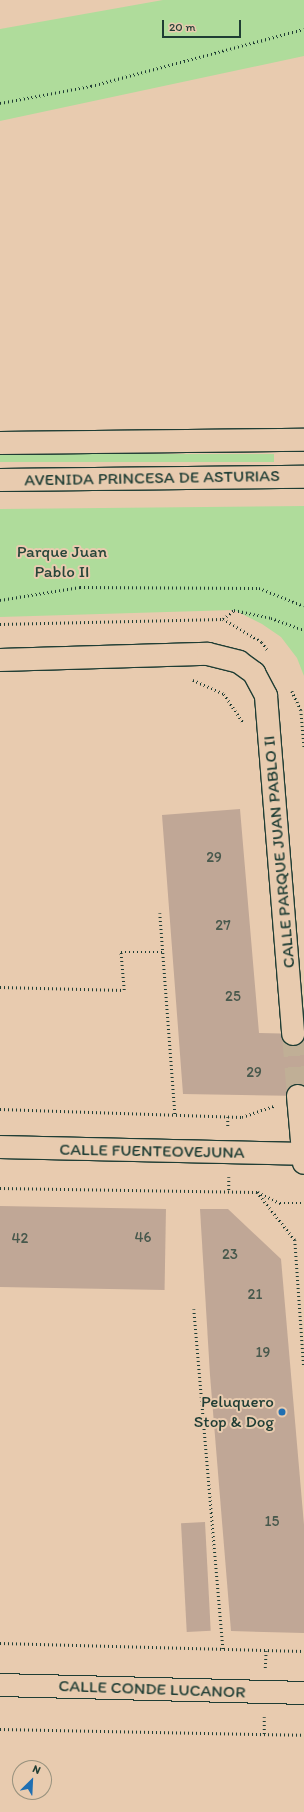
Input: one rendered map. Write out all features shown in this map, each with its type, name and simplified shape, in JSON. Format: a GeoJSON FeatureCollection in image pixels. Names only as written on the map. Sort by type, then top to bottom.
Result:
{"type":"FeatureCollection","features":[{"type":"Feature","properties":{"kind":"street"},"geometry":{"type":"LineString","coordinates":[[0,443],[304,440]]}},
{"type":"Feature","properties":{"kind":"street","name":"AVENIDA PRINCESA DE ASTURIAS"},"geometry":{"type":"LineString","coordinates":[[0,480],[304,477]]}},
{"type":"Feature","properties":{"kind":"street","name":"CALLE PARQUE JUAN PABLO II"},"geometry":{"type":"LineString","coordinates":[[0,660],[208,654],[239,662],[254,673],[266,696],[293,1034]]}},
{"type":"Feature","properties":{"kind":"street"},"geometry":{"type":"LineString","coordinates":[[298,1096],[304,1159]]}},
{"type":"Feature","properties":{"kind":"street","name":"CALLE FUENTEOVEJUNA"},"geometry":{"type":"LineString","coordinates":[[0,1147],[304,1159]]}},
{"type":"Feature","properties":{"kind":"street","name":"CALLE CONDE LUCANOR"},"geometry":{"type":"LineString","coordinates":[[0,1685],[304,1693]]}},
{"type":"Feature","properties":{"kind":"path"},"geometry":{"type":"LineString","coordinates":[[0,103],[91,86],[304,29]]}},
{"type":"Feature","properties":{"kind":"path"},"geometry":{"type":"LineString","coordinates":[[0,600],[80,587],[259,588],[304,606]]}},
{"type":"Feature","properties":{"kind":"path"},"geometry":{"type":"LineString","coordinates":[[223,619],[234,610],[271,618],[304,630]]}},
{"type":"Feature","properties":{"kind":"path"},"geometry":{"type":"LineString","coordinates":[[189,678],[224,694],[243,721],[243,729]]}},
{"type":"Feature","properties":{"kind":"path"},"geometry":{"type":"LineString","coordinates":[[160,913],[175,1114]]}},
{"type":"Feature","properties":{"kind":"path"},"geometry":{"type":"LineString","coordinates":[[0,987],[124,990],[121,952],[162,952]]}},
{"type":"Feature","properties":{"kind":"path"},"geometry":{"type":"LineString","coordinates":[[0,1109],[242,1117],[275,1106],[275,1101]]}},
{"type":"Feature","properties":{"kind":"path"},"geometry":{"type":"LineString","coordinates":[[0,1188],[257,1192],[280,1203],[304,1203]]}},
{"type":"Feature","properties":{"kind":"path"},"geometry":{"type":"LineString","coordinates":[[257,1192],[295,1240],[304,1368]]}},
{"type":"Feature","properties":{"kind":"path"},"geometry":{"type":"LineString","coordinates":[[194,1309],[223,1650]]}},
{"type":"Feature","properties":{"kind":"path"},"geometry":{"type":"LineString","coordinates":[[0,1644],[304,1652]]}},
{"type":"Feature","properties":{"kind":"path"},"geometry":{"type":"LineString","coordinates":[[0,1729],[304,1735]]}},
{"type":"Feature","properties":{"kind":"green space"},"geometry":{"type":"Polygon","coordinates":[[[163,0],[304,0],[304,56],[0,121],[0,29],[163,0]]]}},
{"type":"Feature","properties":{"kind":"green space"},"geometry":{"type":"Polygon","coordinates":[[[0,454],[274,454],[274,462],[0,462],[0,454]]]}},
{"type":"Feature","properties":{"kind":"green space","name":"Parque Juan Pablo II"},"geometry":{"type":"Polygon","coordinates":[[[304,506],[304,676],[297,658],[281,637],[262,624],[234,610],[0,617],[0,509],[304,506]]]}},
{"type":"Feature","properties":{"kind":"building"},"geometry":{"type":"Polygon","coordinates":[[[240,809],[259,1033],[304,1034],[304,1096],[183,1094],[162,815],[240,809]]]}},
{"type":"Feature","properties":{"kind":"building"},"geometry":{"type":"Polygon","coordinates":[[[0,1206],[166,1209],[165,1290],[0,1287],[0,1206]]]}},
{"type":"Feature","properties":{"kind":"building"},"geometry":{"type":"Polygon","coordinates":[[[200,1209],[228,1209],[281,1259],[304,1525],[304,1633],[231,1631],[210,1375],[200,1209]]]}},
{"type":"Feature","properties":{"kind":"building"},"geometry":{"type":"Polygon","coordinates":[[[205,1522],[211,1631],[187,1632],[181,1523],[205,1522]]]}},
{"type":"Feature","properties":{"kind":"tunnel"},"geometry":{"type":"LineString","coordinates":[[293,1034],[298,1096]]}},
{"type":"Feature","properties":{"kind":"place","name":"Peluquero Stop & Dog"},"geometry":{"type":"Point","coordinates":[282,1412]}}]}
